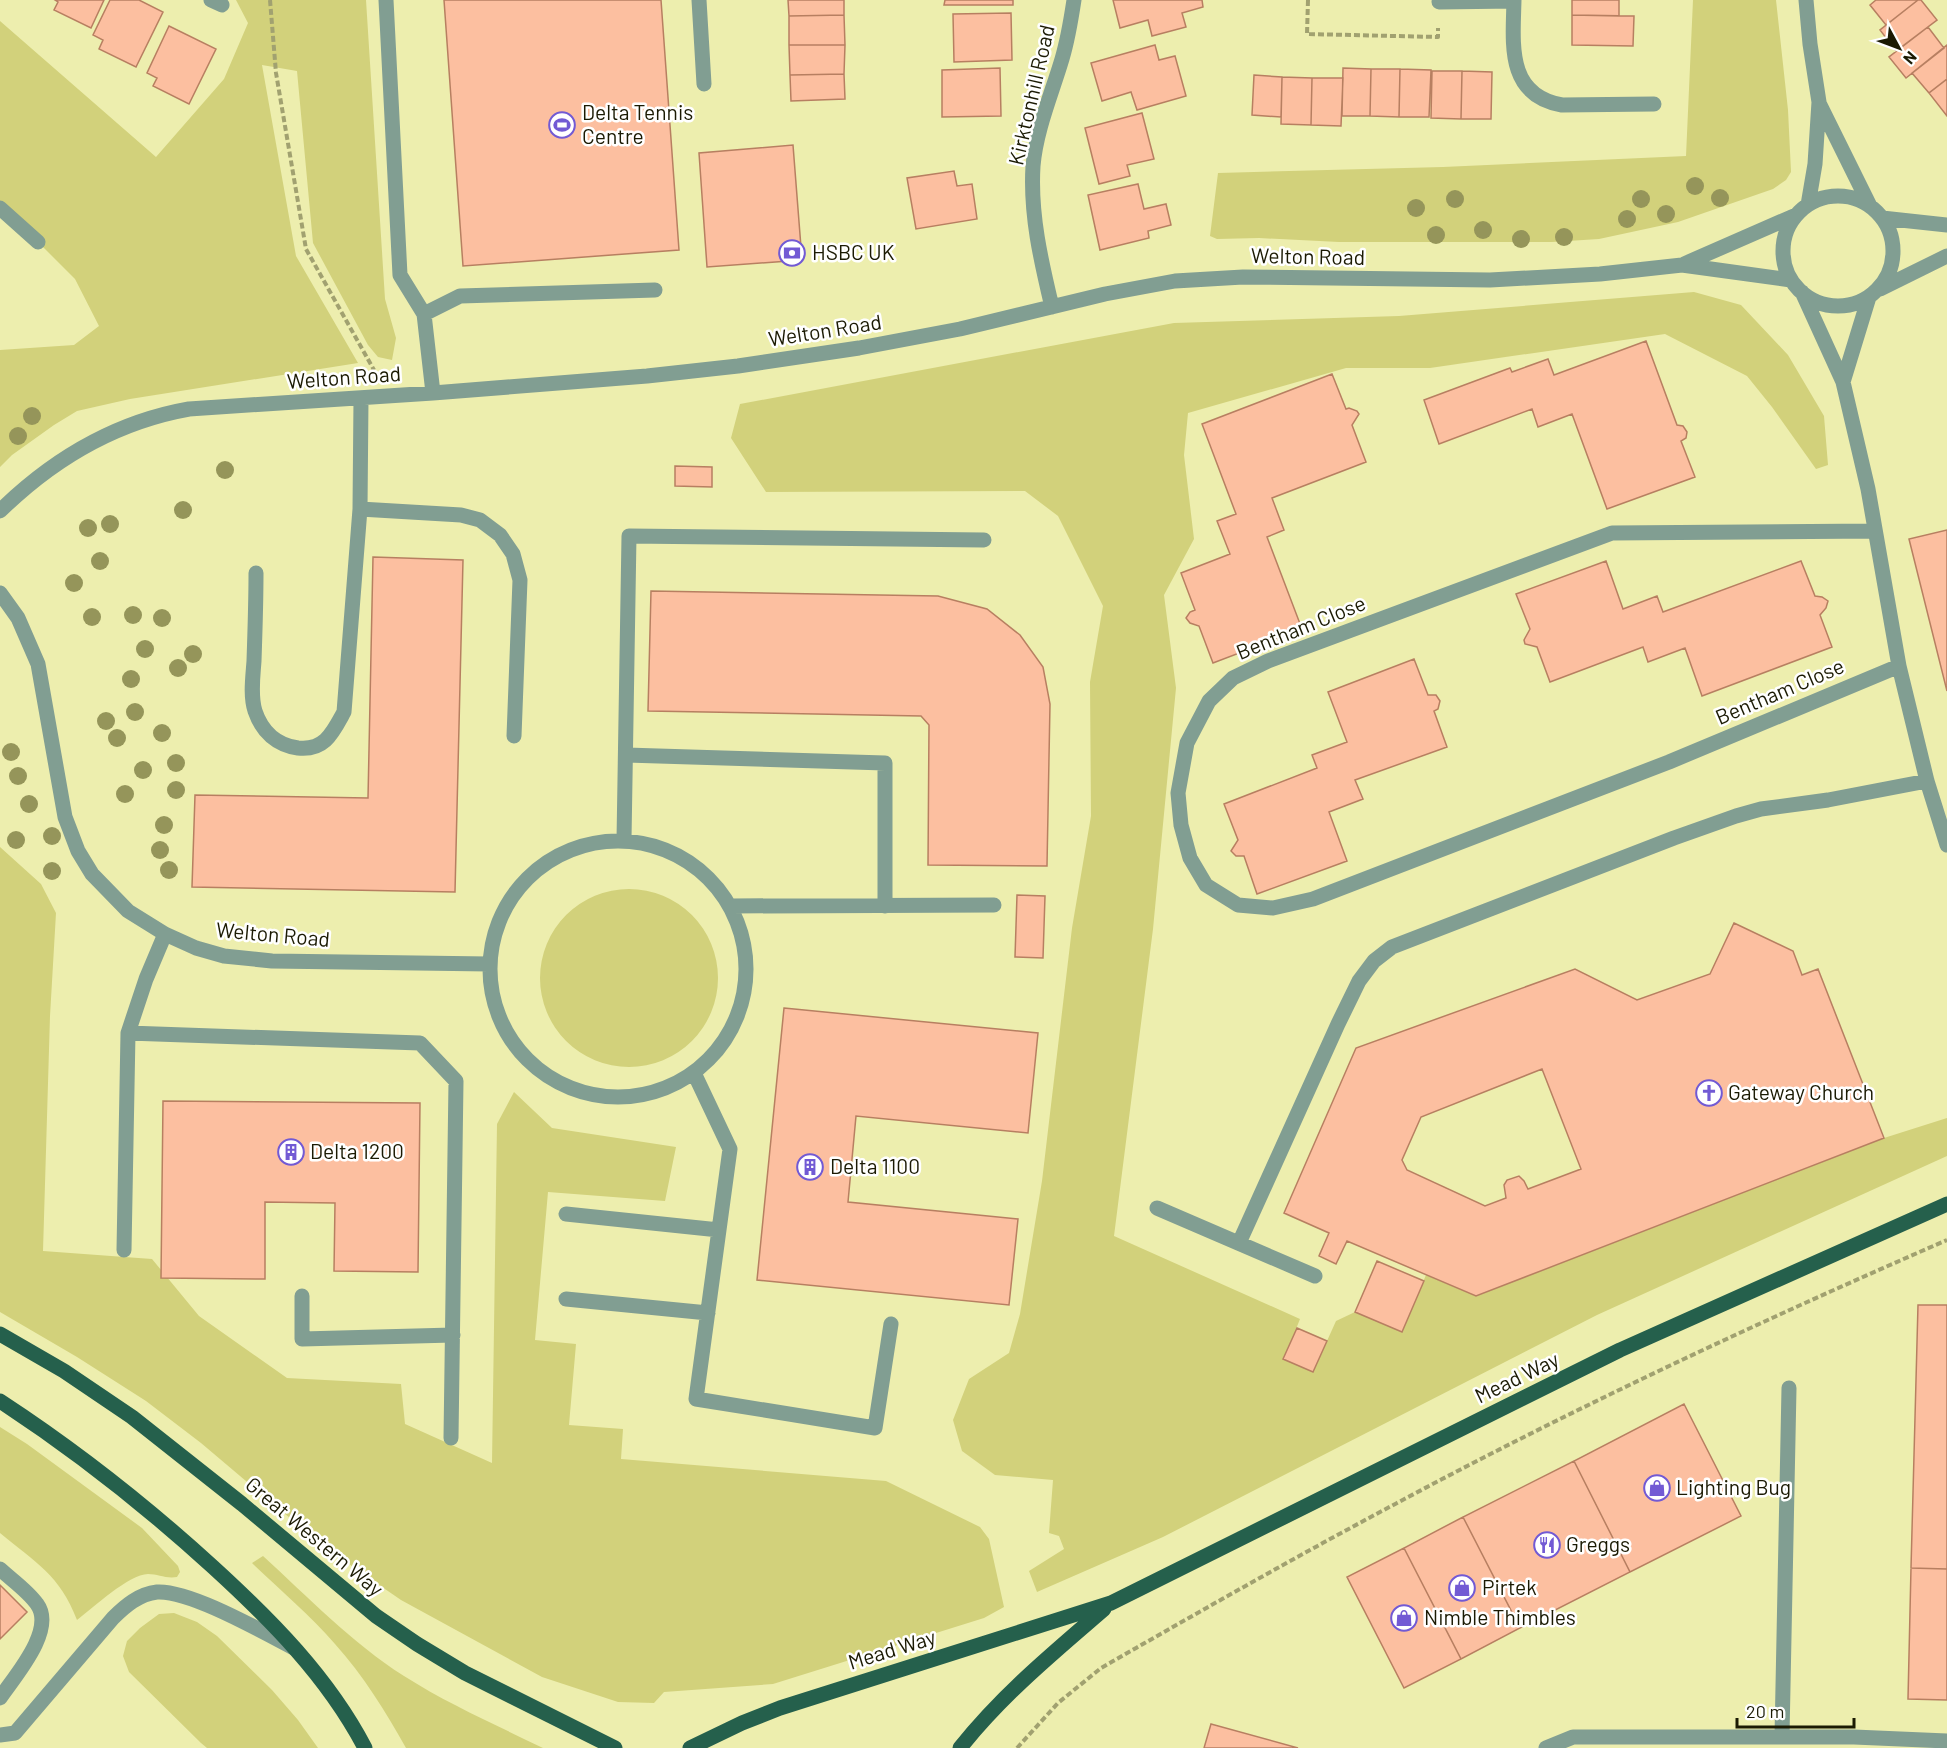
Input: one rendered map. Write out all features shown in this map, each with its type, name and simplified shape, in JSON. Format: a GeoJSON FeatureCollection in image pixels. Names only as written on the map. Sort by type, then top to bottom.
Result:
{"type":"FeatureCollection","features":[{"type":"Feature","properties":{"kind":"main road","name":"Mead Way"},"geometry":{"type":"LineString","coordinates":[[690,1748],[742,1722],[780,1708],[1111,1603],[1620,1350],[1947,1204]]}},
{"type":"Feature","properties":{"kind":"main road","name":"Great Western Way"},"geometry":{"type":"LineString","coordinates":[[0,1334],[64,1371],[132,1417],[242,1504],[345,1592],[392,1627],[465,1673],[615,1748]]}},
{"type":"Feature","properties":{"kind":"main road"},"geometry":{"type":"LineString","coordinates":[[0,1401],[86,1460],[142,1504],[258,1610],[319,1677],[344,1710],[365,1748]]}},
{"type":"Feature","properties":{"kind":"main road","name":"Mead Way"},"geometry":{"type":"LineString","coordinates":[[960,1748],[985,1717],[1027,1675],[1111,1603]]}},
{"type":"Feature","properties":{"kind":"street"},"geometry":{"type":"LineString","coordinates":[[386,0],[400,275],[424,314],[433,393]]}},
{"type":"Feature","properties":{"kind":"street"},"geometry":{"type":"LineString","coordinates":[[699,0],[704,84]]}},
{"type":"Feature","properties":{"kind":"street","name":"Kirktonhill Road"},"geometry":{"type":"LineString","coordinates":[[1052,307],[1038,244],[1033,165],[1070,26],[1074,0]]}},
{"type":"Feature","properties":{"kind":"street"},"geometry":{"type":"LineString","coordinates":[[1439,2],[1514,0],[1513,47],[1520,76],[1535,96],[1548,103],[1562,105],[1654,104]]}},
{"type":"Feature","properties":{"kind":"street"},"geometry":{"type":"LineString","coordinates":[[1806,0],[1819,102],[1815,164],[1802,210],[1788,230],[1783,247],[1785,264],[1791,280],[1815,301],[1829,305],[1845,305],[1947,256]]}},
{"type":"Feature","properties":{"kind":"street"},"geometry":{"type":"LineString","coordinates":[[1819,102],[1870,206]]}},
{"type":"Feature","properties":{"kind":"street"},"geometry":{"type":"LineString","coordinates":[[1802,210],[1823,198],[1839,196],[1856,199],[1870,206],[1882,218],[1890,232],[1893,247],[1892,263],[1886,278],[1873,293],[1843,382]]}},
{"type":"Feature","properties":{"kind":"street"},"geometry":{"type":"LineString","coordinates":[[0,208],[38,242]]}},
{"type":"Feature","properties":{"kind":"street","name":"Welton Road"},"geometry":{"type":"LineString","coordinates":[[1682,266],[1802,210]]}},
{"type":"Feature","properties":{"kind":"street"},"geometry":{"type":"LineString","coordinates":[[1882,218],[1947,225]]}},
{"type":"Feature","properties":{"kind":"street","name":"Welton Road"},"geometry":{"type":"LineString","coordinates":[[0,511],[23,488],[74,451],[124,427],[159,415],[189,409],[388,397],[647,376],[738,366],[904,340],[1105,294],[1175,281],[1243,277],[1490,280],[1600,274],[1682,266],[1791,280]]}},
{"type":"Feature","properties":{"kind":"street"},"geometry":{"type":"LineString","coordinates":[[424,314],[460,296],[655,290]]}},
{"type":"Feature","properties":{"kind":"street"},"geometry":{"type":"LineString","coordinates":[[1802,292],[1843,382],[1875,531],[1899,666],[1927,781],[1947,845]]}},
{"type":"Feature","properties":{"kind":"street"},"geometry":{"type":"LineString","coordinates":[[256,573],[254,710],[273,740],[298,748],[317,747],[332,734],[344,712],[360,509],[361,399]]}},
{"type":"Feature","properties":{"kind":"street"},"geometry":{"type":"LineString","coordinates":[[360,509],[461,515],[480,520],[500,535],[513,554],[520,580],[514,736]]}},
{"type":"Feature","properties":{"kind":"street","name":"Bentham Close"},"geometry":{"type":"LineString","coordinates":[[1875,531],[1612,533],[1268,661],[1233,678],[1209,701],[1187,743],[1178,793],[1181,825],[1190,858],[1206,885],[1238,905],[1273,908],[1313,899],[1669,762],[1899,666]]}},
{"type":"Feature","properties":{"kind":"street"},"geometry":{"type":"LineString","coordinates":[[624,840],[629,536],[984,540]]}},
{"type":"Feature","properties":{"kind":"street","name":"Welton Road"},"geometry":{"type":"LineString","coordinates":[[0,593],[18,618],[38,664],[65,817],[78,851],[92,874],[128,911],[165,934],[196,948],[224,956],[272,961],[489,964]]}},
{"type":"Feature","properties":{"kind":"street"},"geometry":{"type":"LineString","coordinates":[[626,755],[885,763],[885,906]]}},
{"type":"Feature","properties":{"kind":"street"},"geometry":{"type":"LineString","coordinates":[[1239,1243],[1359,981],[1374,962],[1392,947],[1736,816],[1773,807],[1828,800],[1927,781]]}},
{"type":"Feature","properties":{"kind":"street"},"geometry":{"type":"LineString","coordinates":[[624,840],[657,845],[686,859],[711,880],[731,906],[744,941],[747,978],[738,1014],[721,1047],[694,1073],[657,1092],[617,1098],[576,1091],[539,1072],[512,1042],[494,1005],[489,964],[497,924],[517,889],[547,861],[584,844],[624,840]]}},
{"type":"Feature","properties":{"kind":"street"},"geometry":{"type":"LineString","coordinates":[[731,906],[994,905]]}},
{"type":"Feature","properties":{"kind":"street"},"geometry":{"type":"LineString","coordinates":[[124,1250],[128,1033],[146,979],[165,934]]}},
{"type":"Feature","properties":{"kind":"street"},"geometry":{"type":"LineString","coordinates":[[128,1033],[420,1043],[456,1081],[451,1438]]}},
{"type":"Feature","properties":{"kind":"street"},"geometry":{"type":"LineString","coordinates":[[694,1073],[730,1149],[696,1400],[875,1428],[891,1324]]}},
{"type":"Feature","properties":{"kind":"street"},"geometry":{"type":"LineString","coordinates":[[1157,1208],[1315,1276]]}},
{"type":"Feature","properties":{"kind":"street"},"geometry":{"type":"LineString","coordinates":[[566,1214],[719,1230]]}},
{"type":"Feature","properties":{"kind":"street"},"geometry":{"type":"LineString","coordinates":[[302,1296],[302,1339],[453,1335]]}},
{"type":"Feature","properties":{"kind":"street"},"geometry":{"type":"LineString","coordinates":[[566,1299],[708,1313]]}},
{"type":"Feature","properties":{"kind":"street"},"geometry":{"type":"LineString","coordinates":[[1782,1736],[1789,1388]]}},
{"type":"Feature","properties":{"kind":"street"},"geometry":{"type":"LineString","coordinates":[[0,1569],[37,1604],[42,1620],[39,1639],[0,1698]]}},
{"type":"Feature","properties":{"kind":"street"},"geometry":{"type":"LineString","coordinates":[[0,1735],[15,1733],[113,1618],[139,1597],[148,1594],[158,1592],[178,1595],[208,1606],[294,1648]]}},
{"type":"Feature","properties":{"kind":"street"},"geometry":{"type":"LineString","coordinates":[[1546,1748],[1573,1737],[1854,1737],[1938,1743]]}},
{"type":"Feature","properties":{"kind":"path"},"geometry":{"type":"LineString","coordinates":[[270,0],[276,73],[306,249],[388,397]]}},
{"type":"Feature","properties":{"kind":"path"},"geometry":{"type":"LineString","coordinates":[[1308,0],[1307,34],[1438,37],[1439,2]]}},
{"type":"Feature","properties":{"kind":"path"},"geometry":{"type":"LineString","coordinates":[[1017,1748],[1058,1703],[1101,1668],[1387,1508],[1590,1405],[1947,1240]]}},
{"type":"Feature","properties":{"kind":"shaded area"},"geometry":{"type":"Polygon","coordinates":[[[236,0],[366,0],[385,299],[396,338],[392,360],[378,357],[368,345],[313,243],[297,71],[262,65],[296,256],[358,363],[130,399],[77,411],[12,455],[0,467],[0,350],[74,345],[99,326],[75,279],[0,204],[0,21],[156,157],[224,79],[248,23],[236,0]]]}},
{"type":"Feature","properties":{"kind":"shaded area"},"geometry":{"type":"Polygon","coordinates":[[[1693,0],[1776,0],[1788,110],[1791,172],[1786,180],[1773,189],[1678,222],[1599,239],[1552,242],[1339,242],[1259,238],[1217,239],[1210,236],[1218,173],[1443,167],[1686,156],[1693,0]]]}},
{"type":"Feature","properties":{"kind":"shaded area"},"geometry":{"type":"Polygon","coordinates":[[[1694,292],[1741,305],[1788,355],[1824,416],[1828,465],[1816,469],[1747,376],[1665,334],[1430,368],[1346,368],[1188,413],[1184,455],[1194,539],[1164,595],[1176,688],[1153,929],[1114,1236],[1300,1319],[1284,1359],[1313,1372],[1336,1321],[1355,1312],[1402,1331],[1426,1275],[1476,1296],[1884,1138],[1947,1118],[1947,1156],[1597,1315],[1163,1537],[1037,1592],[1029,1571],[1064,1549],[1059,1536],[1049,1533],[1053,1480],[995,1475],[962,1451],[953,1420],[969,1379],[1009,1353],[1020,1314],[1042,1181],[1072,928],[1091,816],[1090,682],[1103,606],[1058,516],[1025,491],[766,492],[731,438],[740,404],[1174,323],[1399,316],[1694,292]]]}},
{"type":"Feature","properties":{"kind":"shaded area"},"geometry":{"type":"Polygon","coordinates":[[[0,847],[41,884],[56,913],[50,1016],[43,1251],[152,1259],[199,1316],[287,1378],[401,1384],[405,1424],[492,1463],[497,1124],[514,1092],[552,1128],[676,1147],[665,1201],[548,1192],[535,1340],[576,1344],[569,1425],[623,1429],[621,1459],[886,1481],[980,1527],[989,1539],[1004,1607],[984,1618],[773,1684],[664,1692],[654,1703],[618,1702],[542,1677],[401,1600],[353,1567],[285,1514],[201,1443],[146,1401],[0,1312],[0,847]]]}},
{"type":"Feature","properties":{"kind":"shaded area"},"geometry":{"type":"Polygon","coordinates":[[[629,889],[646,890],[663,895],[692,915],[712,944],[717,961],[717,995],[712,1012],[692,1041],[663,1061],[646,1066],[629,1067],[612,1066],[595,1061],[566,1041],[546,1012],[541,995],[540,978],[541,961],[546,944],[566,915],[595,895],[612,890],[629,889]]]}},
{"type":"Feature","properties":{"kind":"shaded area"},"geometry":{"type":"Polygon","coordinates":[[[0,1427],[142,1528],[178,1566],[180,1572],[177,1577],[140,1575],[121,1585],[77,1620],[63,1592],[54,1580],[35,1561],[0,1533],[0,1427]]]}},
{"type":"Feature","properties":{"kind":"shaded area"},"geometry":{"type":"Polygon","coordinates":[[[263,1556],[331,1619],[385,1663],[438,1696],[543,1748],[406,1748],[374,1694],[355,1668],[315,1623],[252,1563],[263,1556]]]}},
{"type":"Feature","properties":{"kind":"shaded area"},"geometry":{"type":"Polygon","coordinates":[[[174,1613],[197,1622],[217,1636],[272,1690],[318,1748],[207,1748],[201,1743],[129,1672],[123,1656],[127,1641],[140,1628],[159,1614],[174,1613]]]}},
{"type":"Feature","properties":{"kind":"building"},"geometry":{"type":"Polygon","coordinates":[[[55,0],[104,0],[91,28],[54,10],[58,2],[55,0]]]}},
{"type":"Feature","properties":{"kind":"building"},"geometry":{"type":"Polygon","coordinates":[[[110,0],[139,0],[163,12],[136,67],[99,49],[103,40],[93,35],[110,0]]]}},
{"type":"Feature","properties":{"kind":"building","name":"Delta Tennis Centre"},"geometry":{"type":"Polygon","coordinates":[[[444,0],[661,0],[679,250],[463,266],[444,0]]]}},
{"type":"Feature","properties":{"kind":"building"},"geometry":{"type":"Polygon","coordinates":[[[788,0],[844,0],[844,15],[789,16],[788,0]]]}},
{"type":"Feature","properties":{"kind":"building"},"geometry":{"type":"Polygon","coordinates":[[[945,0],[1013,0],[1013,5],[944,5],[945,0]]]}},
{"type":"Feature","properties":{"kind":"building"},"geometry":{"type":"Polygon","coordinates":[[[1113,0],[1202,0],[1203,7],[1182,13],[1186,27],[1152,36],[1148,20],[1120,28],[1113,0]]]}},
{"type":"Feature","properties":{"kind":"building"},"geometry":{"type":"Polygon","coordinates":[[[1572,0],[1619,0],[1619,16],[1572,15],[1572,0]]]}},
{"type":"Feature","properties":{"kind":"building"},"geometry":{"type":"Polygon","coordinates":[[[1876,0],[1918,0],[1886,25],[1870,5],[1876,0]]]}},
{"type":"Feature","properties":{"kind":"building"},"geometry":{"type":"Polygon","coordinates":[[[1921,0],[1937,20],[1896,51],[1880,30],[1921,0]]]}},
{"type":"Feature","properties":{"kind":"building"},"geometry":{"type":"Polygon","coordinates":[[[1011,13],[1012,60],[954,62],[953,14],[1011,13]]]}},
{"type":"Feature","properties":{"kind":"building"},"geometry":{"type":"Polygon","coordinates":[[[844,15],[845,45],[789,45],[789,16],[844,15]]]}},
{"type":"Feature","properties":{"kind":"building"},"geometry":{"type":"Polygon","coordinates":[[[1572,15],[1634,16],[1633,46],[1572,45],[1572,15]]]}},
{"type":"Feature","properties":{"kind":"building"},"geometry":{"type":"Polygon","coordinates":[[[169,26],[216,49],[189,104],[153,86],[157,78],[147,73],[169,26]]]}},
{"type":"Feature","properties":{"kind":"building"},"geometry":{"type":"Polygon","coordinates":[[[1928,27],[1944,48],[1906,78],[1889,57],[1928,27]]]}},
{"type":"Feature","properties":{"kind":"building"},"geometry":{"type":"Polygon","coordinates":[[[789,45],[845,45],[844,74],[790,75],[789,45]]]}},
{"type":"Feature","properties":{"kind":"building"},"geometry":{"type":"Polygon","coordinates":[[[1155,45],[1159,60],[1175,56],[1186,96],[1137,110],[1131,92],[1102,101],[1091,63],[1155,45]]]}},
{"type":"Feature","properties":{"kind":"building"},"geometry":{"type":"Polygon","coordinates":[[[1947,45],[1947,79],[1929,93],[1912,73],[1947,45]]]}},
{"type":"Feature","properties":{"kind":"building"},"geometry":{"type":"Polygon","coordinates":[[[1000,68],[1001,116],[942,117],[942,70],[1000,68]]]}},
{"type":"Feature","properties":{"kind":"building"},"geometry":{"type":"Polygon","coordinates":[[[1343,68],[1371,69],[1370,116],[1342,116],[1343,68]]]}},
{"type":"Feature","properties":{"kind":"building"},"geometry":{"type":"Polygon","coordinates":[[[1371,69],[1400,69],[1399,117],[1370,116],[1371,69]]]}},
{"type":"Feature","properties":{"kind":"building"},"geometry":{"type":"Polygon","coordinates":[[[1400,69],[1431,70],[1429,117],[1399,117],[1400,69]]]}},
{"type":"Feature","properties":{"kind":"building"},"geometry":{"type":"Polygon","coordinates":[[[1432,71],[1462,71],[1461,119],[1431,118],[1432,71]]]}},
{"type":"Feature","properties":{"kind":"building"},"geometry":{"type":"Polygon","coordinates":[[[1462,71],[1492,72],[1491,119],[1461,119],[1462,71]]]}},
{"type":"Feature","properties":{"kind":"building"},"geometry":{"type":"Polygon","coordinates":[[[844,74],[845,99],[791,101],[790,75],[844,74]]]}},
{"type":"Feature","properties":{"kind":"building"},"geometry":{"type":"Polygon","coordinates":[[[1254,75],[1282,77],[1281,117],[1252,115],[1254,75]]]}},
{"type":"Feature","properties":{"kind":"building"},"geometry":{"type":"Polygon","coordinates":[[[1282,77],[1312,78],[1311,125],[1281,124],[1282,77]]]}},
{"type":"Feature","properties":{"kind":"building"},"geometry":{"type":"Polygon","coordinates":[[[1312,78],[1343,78],[1341,126],[1311,125],[1312,78]]]}},
{"type":"Feature","properties":{"kind":"building"},"geometry":{"type":"Polygon","coordinates":[[[1947,79],[1947,116],[1929,93],[1947,79]]]}},
{"type":"Feature","properties":{"kind":"building"},"geometry":{"type":"Polygon","coordinates":[[[1142,113],[1154,159],[1127,165],[1130,176],[1099,184],[1085,128],[1142,113]]]}},
{"type":"Feature","properties":{"kind":"building"},"geometry":{"type":"Polygon","coordinates":[[[793,145],[802,260],[707,267],[699,153],[793,145]]]}},
{"type":"Feature","properties":{"kind":"building"},"geometry":{"type":"Polygon","coordinates":[[[954,171],[957,186],[972,184],[977,219],[916,229],[907,178],[954,171]]]}},
{"type":"Feature","properties":{"kind":"building"},"geometry":{"type":"Polygon","coordinates":[[[1138,184],[1144,209],[1166,204],[1171,225],[1148,231],[1149,238],[1100,250],[1088,195],[1138,184]]]}},
{"type":"Feature","properties":{"kind":"building"},"geometry":{"type":"Polygon","coordinates":[[[1646,341],[1677,425],[1683,426],[1687,432],[1686,438],[1681,441],[1695,477],[1607,509],[1572,414],[1538,427],[1532,409],[1439,444],[1424,400],[1510,368],[1512,372],[1548,359],[1554,375],[1646,341]]]}},
{"type":"Feature","properties":{"kind":"building"},"geometry":{"type":"Polygon","coordinates":[[[1332,374],[1346,409],[1357,411],[1359,414],[1352,425],[1366,462],[1272,498],[1284,530],[1267,537],[1302,629],[1213,663],[1199,626],[1190,623],[1186,618],[1190,612],[1195,610],[1181,573],[1230,554],[1217,521],[1236,514],[1202,424],[1332,374]]]}},
{"type":"Feature","properties":{"kind":"building"},"geometry":{"type":"Polygon","coordinates":[[[675,466],[712,467],[712,487],[675,486],[675,466]]]}},
{"type":"Feature","properties":{"kind":"building"},"geometry":{"type":"Polygon","coordinates":[[[1947,530],[1947,691],[1909,539],[1947,530]]]}},
{"type":"Feature","properties":{"kind":"building"},"geometry":{"type":"Polygon","coordinates":[[[373,557],[463,560],[455,892],[192,887],[195,795],[368,798],[373,557]]]}},
{"type":"Feature","properties":{"kind":"building"},"geometry":{"type":"Polygon","coordinates":[[[1606,561],[1623,609],[1657,596],[1663,612],[1801,561],[1815,596],[1828,601],[1820,615],[1832,647],[1702,696],[1685,648],[1648,662],[1643,647],[1550,682],[1537,647],[1525,644],[1524,640],[1530,629],[1516,594],[1606,561]]]}},
{"type":"Feature","properties":{"kind":"building"},"geometry":{"type":"Polygon","coordinates":[[[651,591],[938,596],[987,609],[1020,635],[1043,667],[1050,704],[1047,866],[928,865],[929,725],[921,716],[648,711],[651,591]]]}},
{"type":"Feature","properties":{"kind":"building"},"geometry":{"type":"Polygon","coordinates":[[[1414,659],[1428,695],[1436,695],[1440,701],[1438,709],[1434,711],[1447,747],[1355,780],[1363,799],[1329,812],[1347,861],[1257,894],[1244,856],[1236,856],[1231,851],[1238,840],[1224,804],[1317,768],[1312,755],[1347,742],[1328,692],[1414,659]]]}},
{"type":"Feature","properties":{"kind":"building"},"geometry":{"type":"Polygon","coordinates":[[[1017,895],[1045,896],[1043,958],[1015,957],[1017,895]]]}},
{"type":"Feature","properties":{"kind":"building","name":"Gateway Church"},"geometry":{"type":"Polygon","coordinates":[[[1734,923],[1793,951],[1802,975],[1818,969],[1884,1138],[1476,1296],[1347,1241],[1336,1264],[1319,1256],[1329,1233],[1284,1213],[1356,1048],[1575,969],[1637,1000],[1710,974],[1734,923]],[[1542,1069],[1421,1117],[1402,1160],[1407,1170],[1485,1206],[1506,1198],[1504,1185],[1507,1180],[1519,1176],[1528,1189],[1581,1169],[1542,1069]]]}},
{"type":"Feature","properties":{"kind":"building","name":"Delta 1100"},"geometry":{"type":"Polygon","coordinates":[[[784,1008],[1038,1033],[1028,1133],[856,1116],[848,1202],[1018,1219],[1009,1305],[757,1280],[784,1008]]]}},
{"type":"Feature","properties":{"kind":"building","name":"Delta 1200"},"geometry":{"type":"Polygon","coordinates":[[[163,1101],[420,1103],[418,1272],[334,1271],[335,1203],[265,1202],[265,1279],[161,1278],[163,1101]]]}},
{"type":"Feature","properties":{"kind":"building"},"geometry":{"type":"Polygon","coordinates":[[[1377,1261],[1424,1281],[1402,1332],[1355,1312],[1377,1261]]]}},
{"type":"Feature","properties":{"kind":"building"},"geometry":{"type":"Polygon","coordinates":[[[1918,1305],[1947,1305],[1947,1569],[1911,1568],[1918,1305]]]}},
{"type":"Feature","properties":{"kind":"building"},"geometry":{"type":"Polygon","coordinates":[[[1297,1328],[1327,1341],[1313,1372],[1283,1359],[1297,1328]]]}},
{"type":"Feature","properties":{"kind":"building","name":"Lighting Bug"},"geometry":{"type":"Polygon","coordinates":[[[1684,1404],[1741,1516],[1630,1572],[1574,1461],[1684,1404]]]}},
{"type":"Feature","properties":{"kind":"building","name":"Greggs"},"geometry":{"type":"Polygon","coordinates":[[[1574,1461],[1630,1572],[1520,1628],[1463,1517],[1574,1461]]]}},
{"type":"Feature","properties":{"kind":"building","name":"Pirtek"},"geometry":{"type":"Polygon","coordinates":[[[1463,1517],[1520,1628],[1461,1659],[1404,1548],[1463,1517]]]}},
{"type":"Feature","properties":{"kind":"building","name":"Nimble Thimbles"},"geometry":{"type":"Polygon","coordinates":[[[1404,1548],[1461,1659],[1404,1688],[1347,1577],[1404,1548]]]}},
{"type":"Feature","properties":{"kind":"building"},"geometry":{"type":"Polygon","coordinates":[[[1911,1568],[1947,1569],[1947,1700],[1908,1699],[1911,1568]]]}},
{"type":"Feature","properties":{"kind":"building"},"geometry":{"type":"Polygon","coordinates":[[[0,1585],[27,1612],[0,1639],[0,1585]]]}},
{"type":"Feature","properties":{"kind":"building"},"geometry":{"type":"Polygon","coordinates":[[[1211,1724],[1298,1748],[1204,1748],[1211,1724]]]}},
{"type":"Feature","properties":{"kind":"place","name":"Delta Tennis Centre"},"geometry":{"type":"Point","coordinates":[562,125]}},
{"type":"Feature","properties":{"kind":"place","name":"HSBC UK"},"geometry":{"type":"Point","coordinates":[792,253]}},
{"type":"Feature","properties":{"kind":"place","name":"Gateway Church"},"geometry":{"type":"Point","coordinates":[1709,1093]}},
{"type":"Feature","properties":{"kind":"place","name":"Delta 1200"},"geometry":{"type":"Point","coordinates":[291,1152]}},
{"type":"Feature","properties":{"kind":"place","name":"Delta 1100"},"geometry":{"type":"Point","coordinates":[810,1167]}},
{"type":"Feature","properties":{"kind":"place","name":"Lighting Bug"},"geometry":{"type":"Point","coordinates":[1657,1488]}},
{"type":"Feature","properties":{"kind":"place","name":"Greggs"},"geometry":{"type":"Point","coordinates":[1547,1545]}},
{"type":"Feature","properties":{"kind":"place","name":"Pirtek"},"geometry":{"type":"Point","coordinates":[1462,1588]}},
{"type":"Feature","properties":{"kind":"place","name":"Nimble Thimbles"},"geometry":{"type":"Point","coordinates":[1404,1618]}}]}
